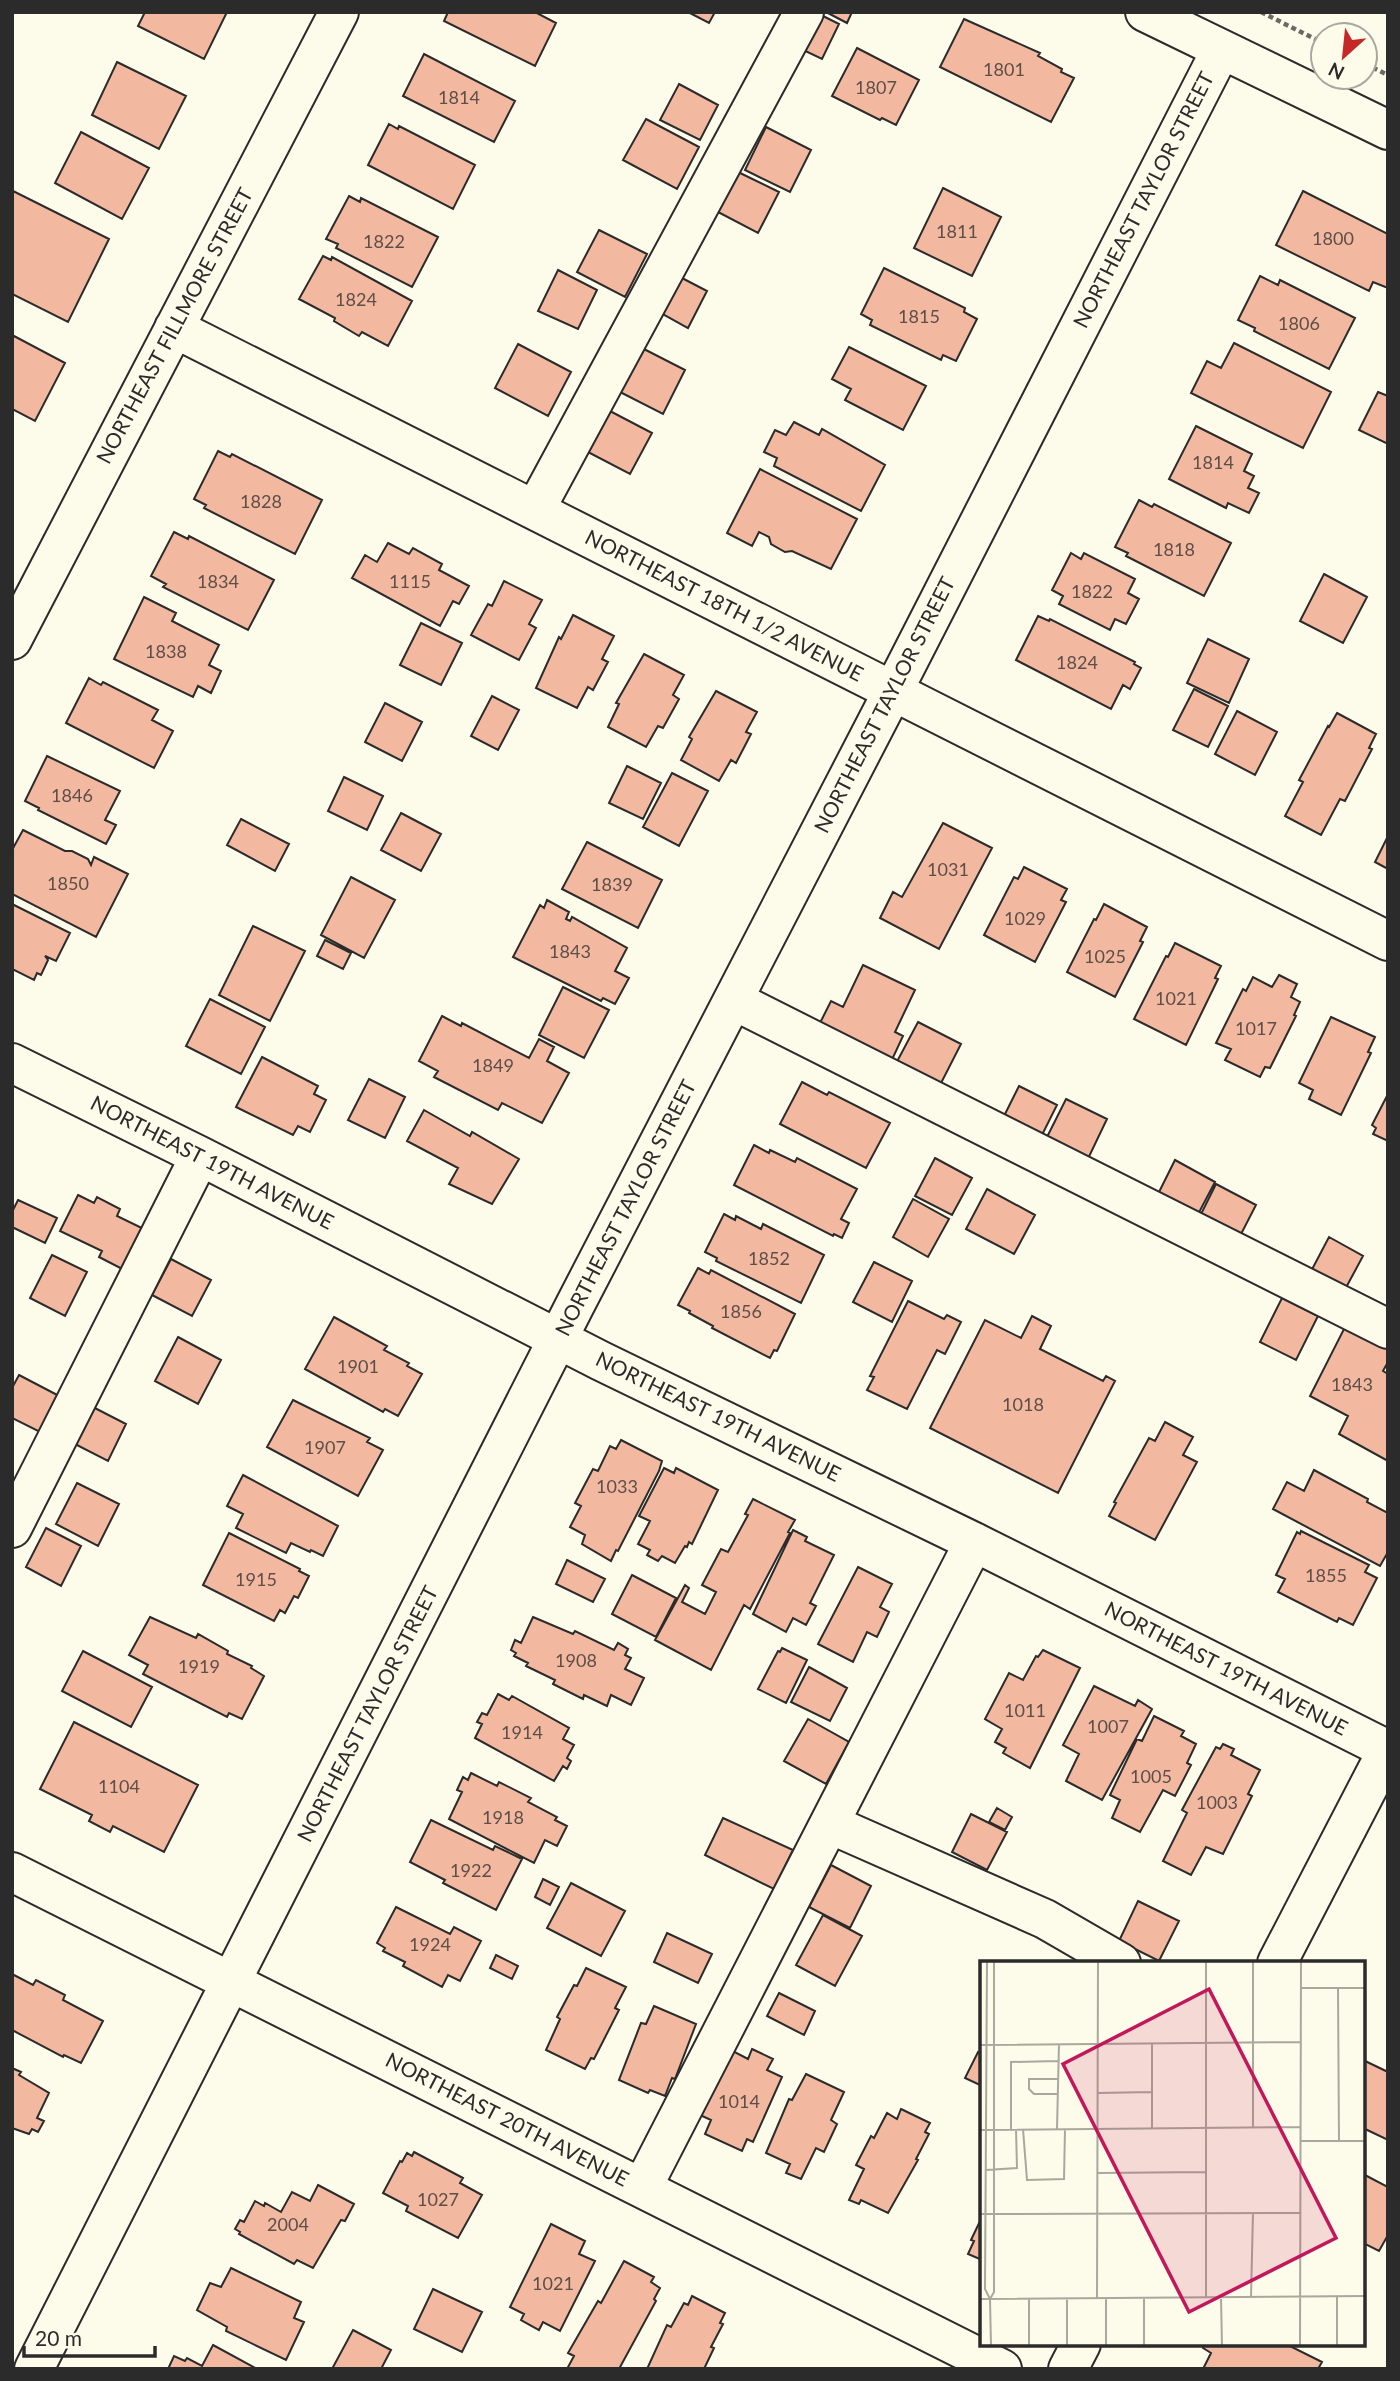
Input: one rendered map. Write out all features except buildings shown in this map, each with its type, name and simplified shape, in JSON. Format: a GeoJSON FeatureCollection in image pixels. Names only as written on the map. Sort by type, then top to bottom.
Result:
{"type":"FeatureCollection","features":[{"type":"Feature","properties":{"kind":"street","name":"NORTHEAST FILLMORE STREET"},"geometry":{"type":"LineString","coordinates":[[12,640],[339,12]]}},
{"type":"Feature","properties":{"kind":"street"},"geometry":{"type":"LineString","coordinates":[[535,510],[804,12]]}},
{"type":"Feature","properties":{"kind":"street"},"geometry":{"type":"LineString","coordinates":[[1145,12],[1388,130]]}},
{"type":"Feature","properties":{"kind":"street","name":"NORTHEAST TAYLOR STREET"},"geometry":{"type":"LineString","coordinates":[[34,2369],[558,1339],[1221,50]]}},
{"type":"Feature","properties":{"kind":"street","name":"NORTHEAST 18TH 1/2 AVENUE"},"geometry":{"type":"LineString","coordinates":[[174,328],[1388,941]]}},
{"type":"Feature","properties":{"kind":"street"},"geometry":{"type":"LineString","coordinates":[[733,1000],[1388,1329]]}},
{"type":"Feature","properties":{"kind":"street","name":"NORTHEAST 19TH AVENUE"},"geometry":{"type":"LineString","coordinates":[[12,1063],[558,1339],[974,1542],[1388,1749]]}},
{"type":"Feature","properties":{"kind":"street"},"geometry":{"type":"LineString","coordinates":[[12,1528],[200,1156]]}},
{"type":"Feature","properties":{"kind":"street"},"geometry":{"type":"LineString","coordinates":[[642,2188],[974,1542]]}},
{"type":"Feature","properties":{"kind":"street"},"geometry":{"type":"LineString","coordinates":[[1278,1961],[1388,1749]]}},
{"type":"Feature","properties":{"kind":"street"},"geometry":{"type":"LineString","coordinates":[[830,1824],[1045,1919],[1118,1961]]}},
{"type":"Feature","properties":{"kind":"street","name":"NORTHEAST 20TH AVENUE"},"geometry":{"type":"LineString","coordinates":[[12,1872],[1002,2369]]}},
{"type":"Feature","properties":{"kind":"street"},"geometry":{"type":"LineString","coordinates":[[1068,2369],[1080,2346]]}},
{"type":"Feature","properties":{"kind":"path"},"geometry":{"type":"LineString","coordinates":[[1261,12],[1309,36]]}}]}
